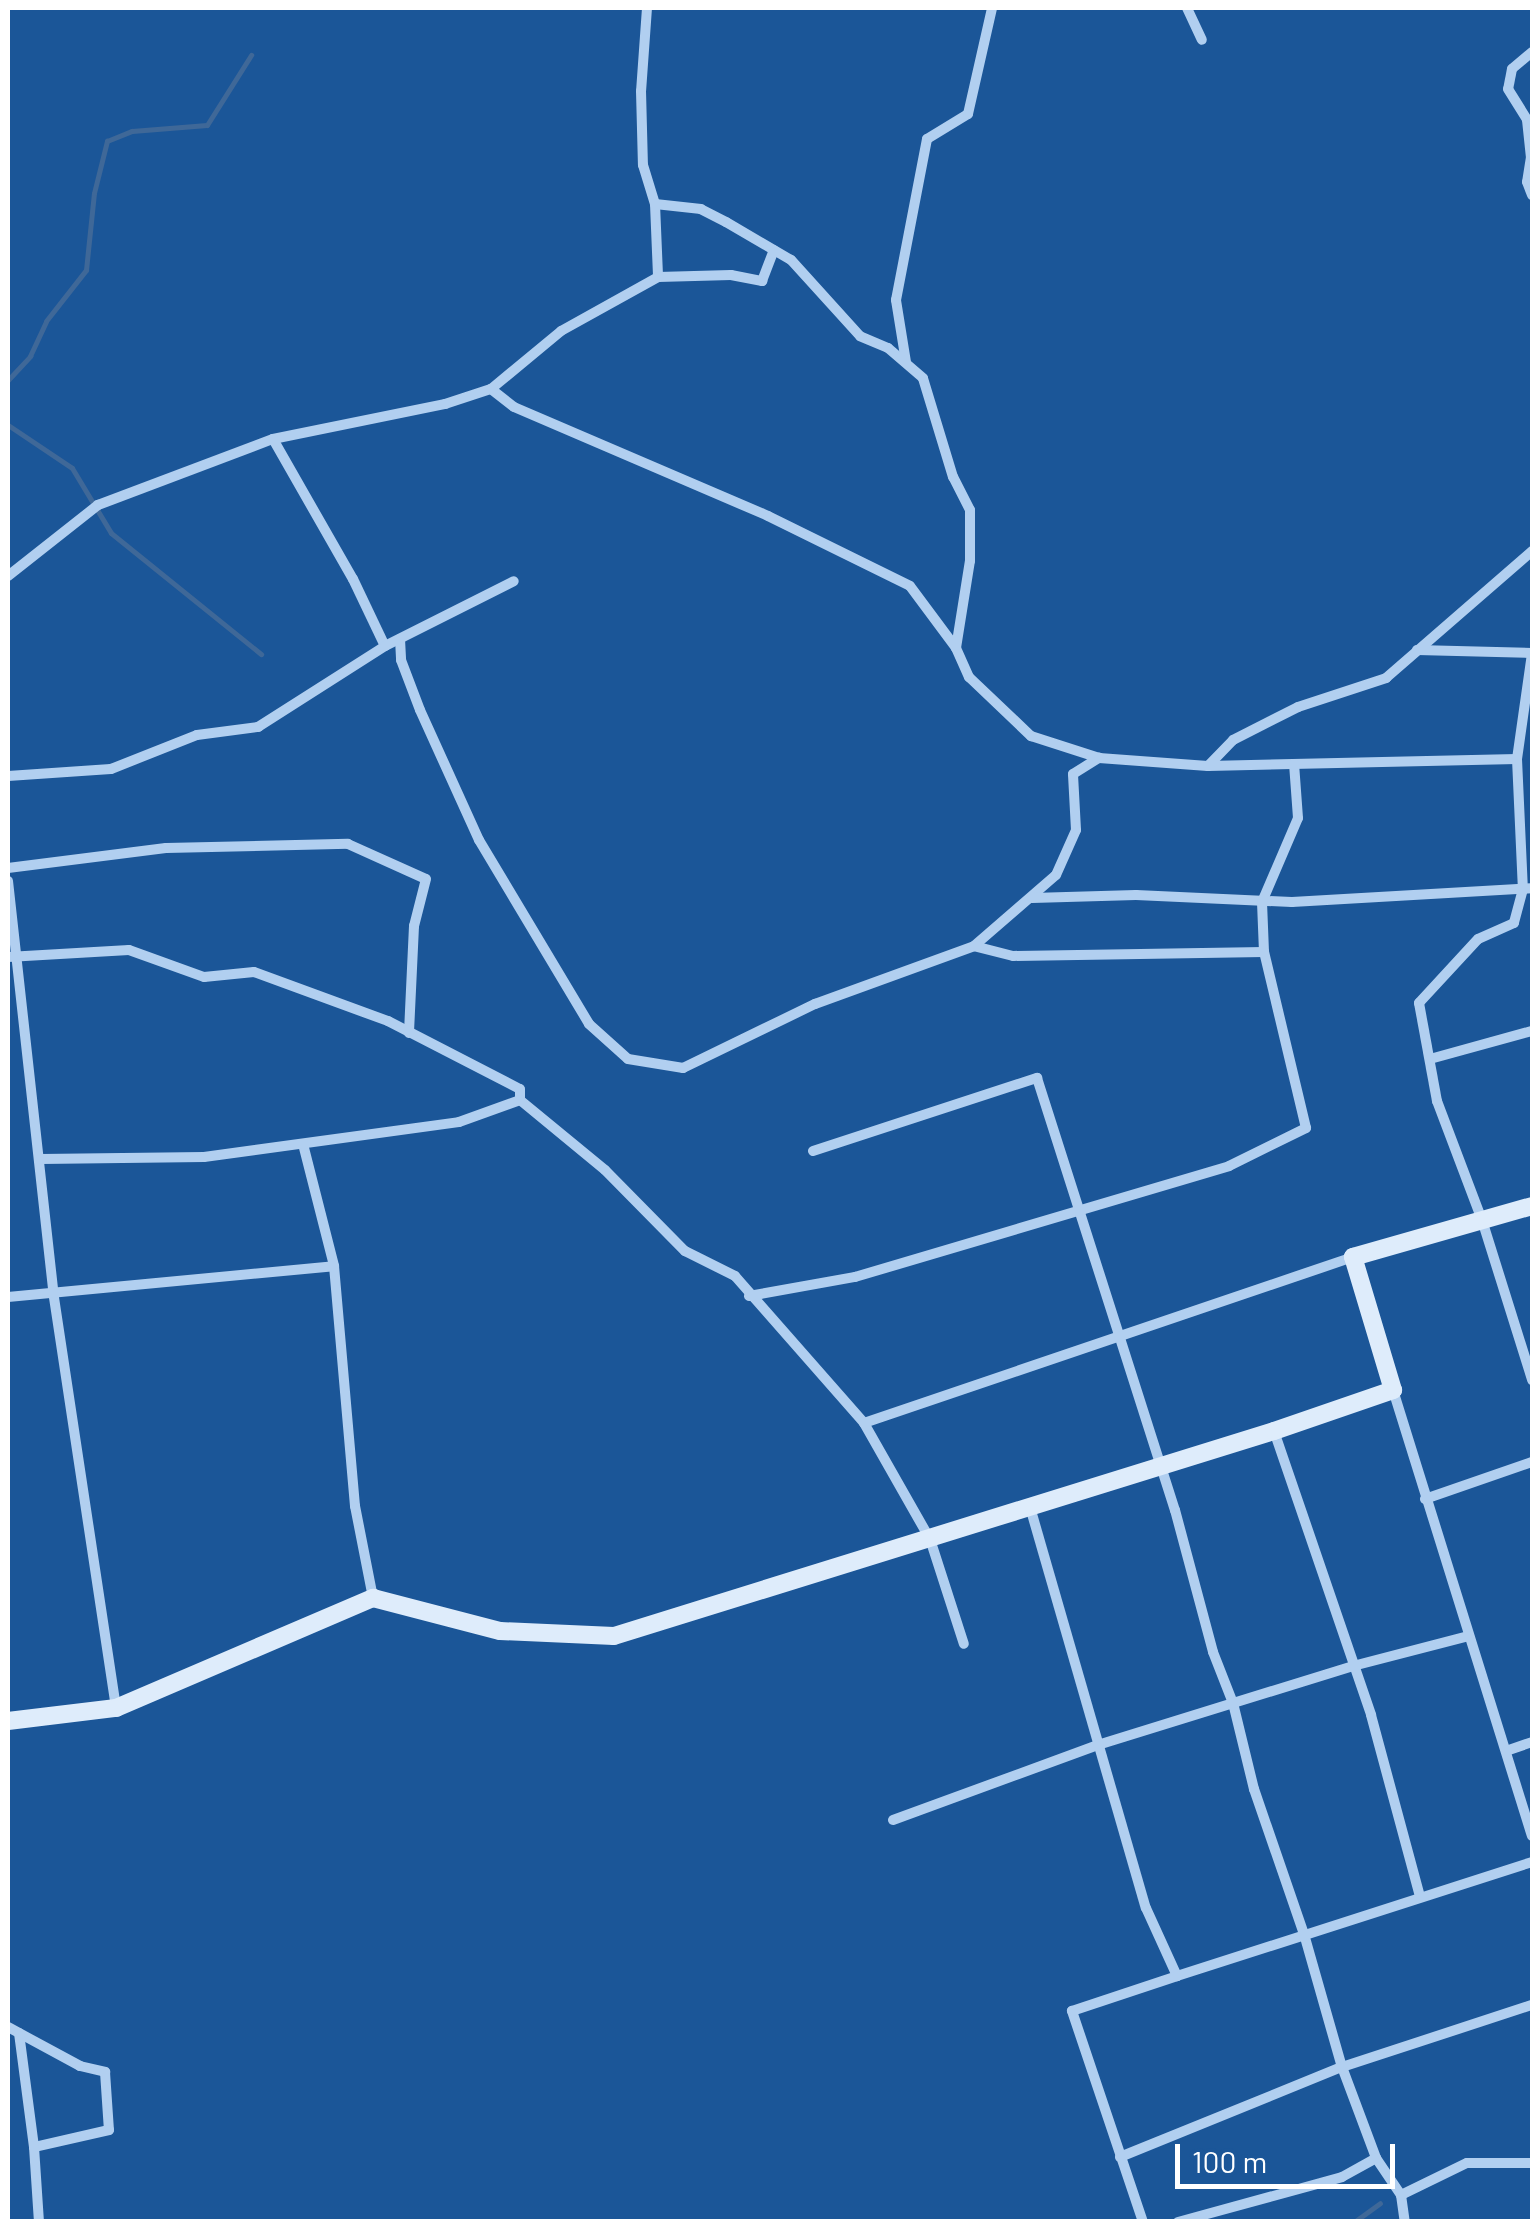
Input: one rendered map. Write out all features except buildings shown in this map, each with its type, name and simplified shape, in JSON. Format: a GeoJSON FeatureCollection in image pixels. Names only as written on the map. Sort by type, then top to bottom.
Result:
{"type":"FeatureCollection","features":[{"type":"Feature","properties":{"kind":"street"},"geometry":{"type":"LineString","coordinates":[[647,8],[641,90],[642,165],[655,204],[658,277]]}},
{"type":"Feature","properties":{"kind":"street"},"geometry":{"type":"LineString","coordinates":[[906,364],[896,300],[926,140],[968,114],[992,8]]}},
{"type":"Feature","properties":{"kind":"street"},"geometry":{"type":"LineString","coordinates":[[1187,8],[1202,40]]}},
{"type":"Feature","properties":{"kind":"street"},"geometry":{"type":"LineString","coordinates":[[1532,52],[1512,69],[1508,89],[1527,120],[1531,158],[1527,182],[1532,195]]}},
{"type":"Feature","properties":{"kind":"street"},"geometry":{"type":"LineString","coordinates":[[655,204],[701,210],[791,260],[860,336],[888,348],[923,378],[953,477],[970,510],[970,561],[956,648]]}},
{"type":"Feature","properties":{"kind":"street"},"geometry":{"type":"LineString","coordinates":[[8,576],[98,505],[273,438],[445,404],[491,389],[561,331],[658,277],[731,275],[762,281],[774,250]]}},
{"type":"Feature","properties":{"kind":"street"},"geometry":{"type":"LineString","coordinates":[[491,389],[514,407],[768,516],[910,586],[956,648],[969,677],[1031,736],[1099,758],[1208,766],[1517,759]]}},
{"type":"Feature","properties":{"kind":"street"},"geometry":{"type":"LineString","coordinates":[[273,438],[353,579],[385,646]]}},
{"type":"Feature","properties":{"kind":"street"},"geometry":{"type":"LineString","coordinates":[[1208,766],[1232,740],[1298,707],[1386,678],[1532,551]]}},
{"type":"Feature","properties":{"kind":"street"},"geometry":{"type":"LineString","coordinates":[[8,776],[111,769],[197,735],[258,728],[385,646],[514,582]]}},
{"type":"Feature","properties":{"kind":"street"},"geometry":{"type":"LineString","coordinates":[[400,639],[402,660],[420,710],[479,840],[589,1024],[628,1059],[683,1068],[815,1004],[974,946],[1056,876],[1076,830],[1073,774],[1099,758]]}},
{"type":"Feature","properties":{"kind":"street"},"geometry":{"type":"LineString","coordinates":[[1418,650],[1532,653],[1517,759],[1528,889],[1514,923],[1478,938],[1419,1003],[1437,1102],[1482,1220],[1532,1380]]}},
{"type":"Feature","properties":{"kind":"street"},"geometry":{"type":"LineString","coordinates":[[750,1296],[856,1276],[1229,1166],[1306,1128],[1264,952],[1262,902],[1298,818],[1294,764]]}},
{"type":"Feature","properties":{"kind":"street"},"geometry":{"type":"LineString","coordinates":[[8,868],[166,848],[348,844],[426,879],[414,926],[408,1033]]}},
{"type":"Feature","properties":{"kind":"street"},"geometry":{"type":"LineString","coordinates":[[8,880],[13,956],[41,1159],[52,1290],[116,1708]]}},
{"type":"Feature","properties":{"kind":"street"},"geometry":{"type":"LineString","coordinates":[[1031,898],[1136,895],[1262,902],[1528,889]]}},
{"type":"Feature","properties":{"kind":"street"},"geometry":{"type":"LineString","coordinates":[[974,946],[1013,956],[1264,952]]}},
{"type":"Feature","properties":{"kind":"street"},"geometry":{"type":"LineString","coordinates":[[13,956],[129,950],[204,978],[254,972],[408,1033],[520,1090],[520,1100]]}},
{"type":"Feature","properties":{"kind":"street"},"geometry":{"type":"LineString","coordinates":[[1430,1060],[1532,1032]]}},
{"type":"Feature","properties":{"kind":"street"},"geometry":{"type":"LineString","coordinates":[[813,1151],[1037,1078],[1119,1333],[1213,1652],[1233,1703],[1254,1790],[1304,1934],[1342,2067],[1376,2158],[1401,2195],[1405,2222]]}},
{"type":"Feature","properties":{"kind":"street"},"geometry":{"type":"LineString","coordinates":[[41,1159],[204,1158],[458,1122],[520,1100]]}},
{"type":"Feature","properties":{"kind":"street"},"geometry":{"type":"LineString","coordinates":[[520,1100],[605,1170],[684,1251],[735,1276],[864,1423],[930,1539],[964,1644]]}},
{"type":"Feature","properties":{"kind":"street"},"geometry":{"type":"LineString","coordinates":[[303,1144],[334,1266],[355,1506],[374,1598]]}},
{"type":"Feature","properties":{"kind":"street"},"geometry":{"type":"LineString","coordinates":[[864,1423],[1119,1333],[1353,1257],[1532,1206]]}},
{"type":"Feature","properties":{"kind":"street"},"geometry":{"type":"LineString","coordinates":[[1353,1257],[1532,1836]]}},
{"type":"Feature","properties":{"kind":"street"},"geometry":{"type":"LineString","coordinates":[[8,1298],[52,1290],[334,1266]]}},
{"type":"Feature","properties":{"kind":"street"},"geometry":{"type":"LineString","coordinates":[[8,1721],[116,1708],[374,1598],[500,1631],[614,1636],[1274,1431],[1393,1390]]}},
{"type":"Feature","properties":{"kind":"street"},"geometry":{"type":"LineString","coordinates":[[1274,1431],[1354,1666],[1420,1897]]}},
{"type":"Feature","properties":{"kind":"street"},"geometry":{"type":"LineString","coordinates":[[1425,1499],[1532,1462]]}},
{"type":"Feature","properties":{"kind":"street"},"geometry":{"type":"LineString","coordinates":[[1030,1508],[1102,1744],[1146,1908],[1177,1976]]}},
{"type":"Feature","properties":{"kind":"street"},"geometry":{"type":"LineString","coordinates":[[893,1820],[1102,1744],[1354,1666],[1469,1636]]}},
{"type":"Feature","properties":{"kind":"street"},"geometry":{"type":"LineString","coordinates":[[1506,1751],[1532,1742]]}},
{"type":"Feature","properties":{"kind":"street"},"geometry":{"type":"LineString","coordinates":[[1143,2222],[1072,2011],[1532,1862]]}},
{"type":"Feature","properties":{"kind":"street"},"geometry":{"type":"LineString","coordinates":[[1120,2157],[1342,2067],[1532,2005]]}},
{"type":"Feature","properties":{"kind":"street"},"geometry":{"type":"LineString","coordinates":[[8,2027],[80,2066],[104,2072],[109,2130],[34,2147]]}},
{"type":"Feature","properties":{"kind":"street"},"geometry":{"type":"LineString","coordinates":[[20,2034],[39,2222]]}},
{"type":"Feature","properties":{"kind":"street"},"geometry":{"type":"LineString","coordinates":[[1178,2222],[1342,2177],[1376,2158]]}},
{"type":"Feature","properties":{"kind":"street"},"geometry":{"type":"LineString","coordinates":[[1401,2195],[1467,2164],[1532,2162]]}},
{"type":"Feature","properties":{"kind":"waterway"},"geometry":{"type":"LineString","coordinates":[[8,380],[30,356],[46,321],[86,270],[94,193],[107,141],[132,131],[207,125],[251,55]]}},
{"type":"Feature","properties":{"kind":"waterway"},"geometry":{"type":"LineString","coordinates":[[8,425],[72,468],[111,533],[261,654]]}},
{"type":"Feature","properties":{"kind":"waterway"},"geometry":{"type":"LineString","coordinates":[[1354,2222],[1380,2203]]}}]}
